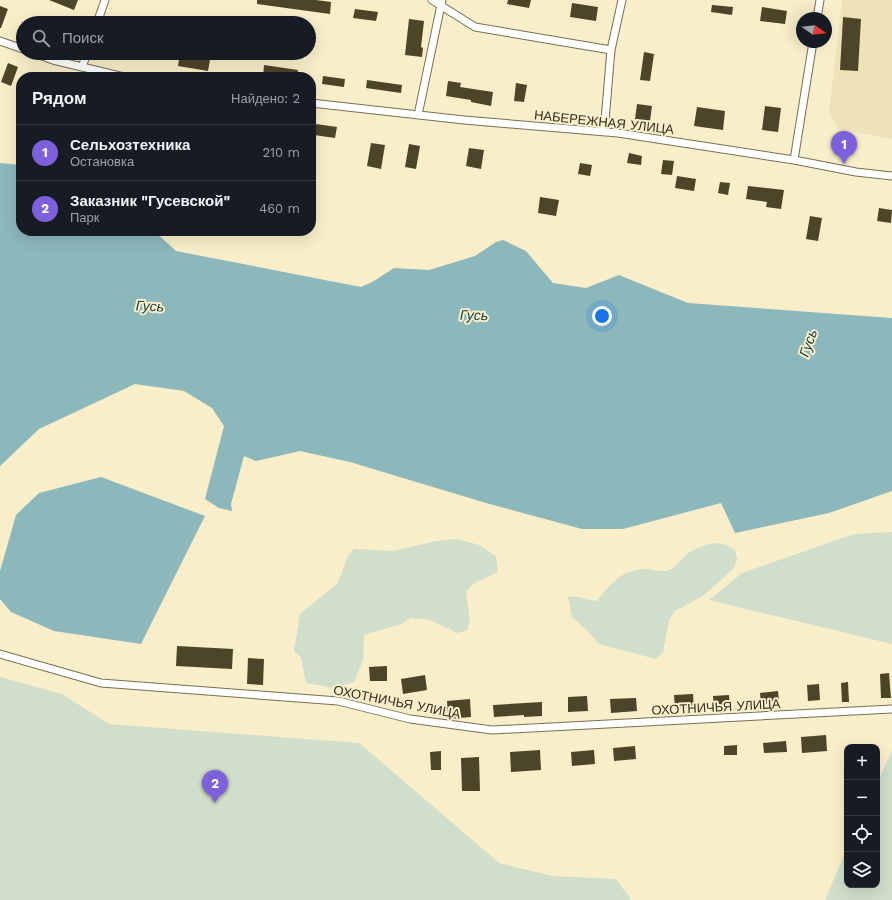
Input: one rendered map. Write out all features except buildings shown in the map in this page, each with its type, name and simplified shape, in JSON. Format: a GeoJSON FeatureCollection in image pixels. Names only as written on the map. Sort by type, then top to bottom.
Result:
{"type":"FeatureCollection","features":[{"type":"Feature","properties":{"kind":"street"},"geometry":{"type":"LineString","coordinates":[[100,16],[106,0]]}},
{"type":"Feature","properties":{"kind":"street"},"geometry":{"type":"LineString","coordinates":[[432,0],[442,3],[475,27],[611,50]]}},
{"type":"Feature","properties":{"kind":"street"},"geometry":{"type":"LineString","coordinates":[[604,132],[611,50],[622,0]]}},
{"type":"Feature","properties":{"kind":"street"},"geometry":{"type":"LineString","coordinates":[[818,12],[820,0]]}},
{"type":"Feature","properties":{"kind":"street"},"geometry":{"type":"LineString","coordinates":[[418,115],[442,3]]}},
{"type":"Feature","properties":{"kind":"street"},"geometry":{"type":"LineString","coordinates":[[0,41],[16,47]]}},
{"type":"Feature","properties":{"kind":"street"},"geometry":{"type":"LineString","coordinates":[[794,160],[812,48]]}},
{"type":"Feature","properties":{"kind":"street"},"geometry":{"type":"LineString","coordinates":[[58,60],[103,72]]}},
{"type":"Feature","properties":{"kind":"street"},"geometry":{"type":"LineString","coordinates":[[82,67],[84,60]]}},
{"type":"Feature","properties":{"kind":"street","name":"НАБЕРЕЖНАЯ УЛИЦА"},"geometry":{"type":"LineString","coordinates":[[316,104],[418,115],[604,132],[794,160],[856,172],[892,176]]}},
{"type":"Feature","properties":{"kind":"street","name":"ОХОТНИЧЬЯ УЛИЦА"},"geometry":{"type":"LineString","coordinates":[[0,654],[101,684],[338,701],[410,719],[492,730],[890,710]]}},
{"type":"Feature","properties":{"kind":"shaded area"},"geometry":{"type":"Polygon","coordinates":[[[842,0],[892,0],[892,139],[839,129],[829,113],[842,0]]]}},
{"type":"Feature","properties":{"kind":"green space"},"geometry":{"type":"Polygon","coordinates":[[[892,532],[892,644],[709,600],[742,573],[854,534],[892,532]]]}},
{"type":"Feature","properties":{"kind":"green space"},"geometry":{"type":"Polygon","coordinates":[[[457,539],[479,545],[496,556],[498,572],[472,584],[466,592],[470,620],[467,630],[458,633],[430,620],[411,618],[401,624],[364,635],[363,660],[354,682],[335,688],[306,683],[301,657],[294,651],[300,614],[338,583],[348,556],[354,549],[394,551],[436,541],[457,539]]]}},
{"type":"Feature","properties":{"kind":"green space"},"geometry":{"type":"Polygon","coordinates":[[[716,543],[726,545],[735,550],[737,559],[734,568],[703,596],[675,611],[669,620],[663,653],[656,659],[599,644],[587,630],[572,617],[568,597],[597,601],[612,583],[628,572],[644,569],[666,571],[675,566],[690,552],[709,544],[716,543]]]}},
{"type":"Feature","properties":{"kind":"green space"},"geometry":{"type":"Polygon","coordinates":[[[0,677],[62,694],[109,724],[359,743],[499,863],[552,876],[616,879],[631,900],[0,900],[0,677]]]}},
{"type":"Feature","properties":{"kind":"green space"},"geometry":{"type":"Polygon","coordinates":[[[892,751],[892,900],[825,900],[844,856],[844,888],[880,888],[880,777],[892,751]]]}},
{"type":"Feature","properties":{"kind":"water","name":"Гусь"},"geometry":{"type":"Polygon","coordinates":[[[0,163],[16,165],[16,236],[160,236],[176,251],[361,287],[374,281],[394,268],[429,270],[475,256],[496,242],[503,240],[526,251],[553,283],[586,288],[619,275],[688,303],[892,318],[892,491],[829,513],[735,533],[721,503],[623,529],[582,529],[486,503],[350,462],[300,451],[256,461],[244,456],[231,504],[232,511],[219,508],[205,499],[224,426],[212,408],[184,391],[135,384],[39,429],[0,466],[0,163]]]}},
{"type":"Feature","properties":{"kind":"water"},"geometry":{"type":"Polygon","coordinates":[[[101,477],[205,516],[141,644],[54,631],[11,612],[0,599],[0,571],[16,515],[39,493],[101,477]]]}},
{"type":"Feature","properties":{"kind":"place","name":"Сельхозтехника"},"geometry":{"type":"Point","coordinates":[844,164]}},
{"type":"Feature","properties":{"kind":"place","name":"Заказник \"Гусевской\""},"geometry":{"type":"Point","coordinates":[215,803]}}]}
